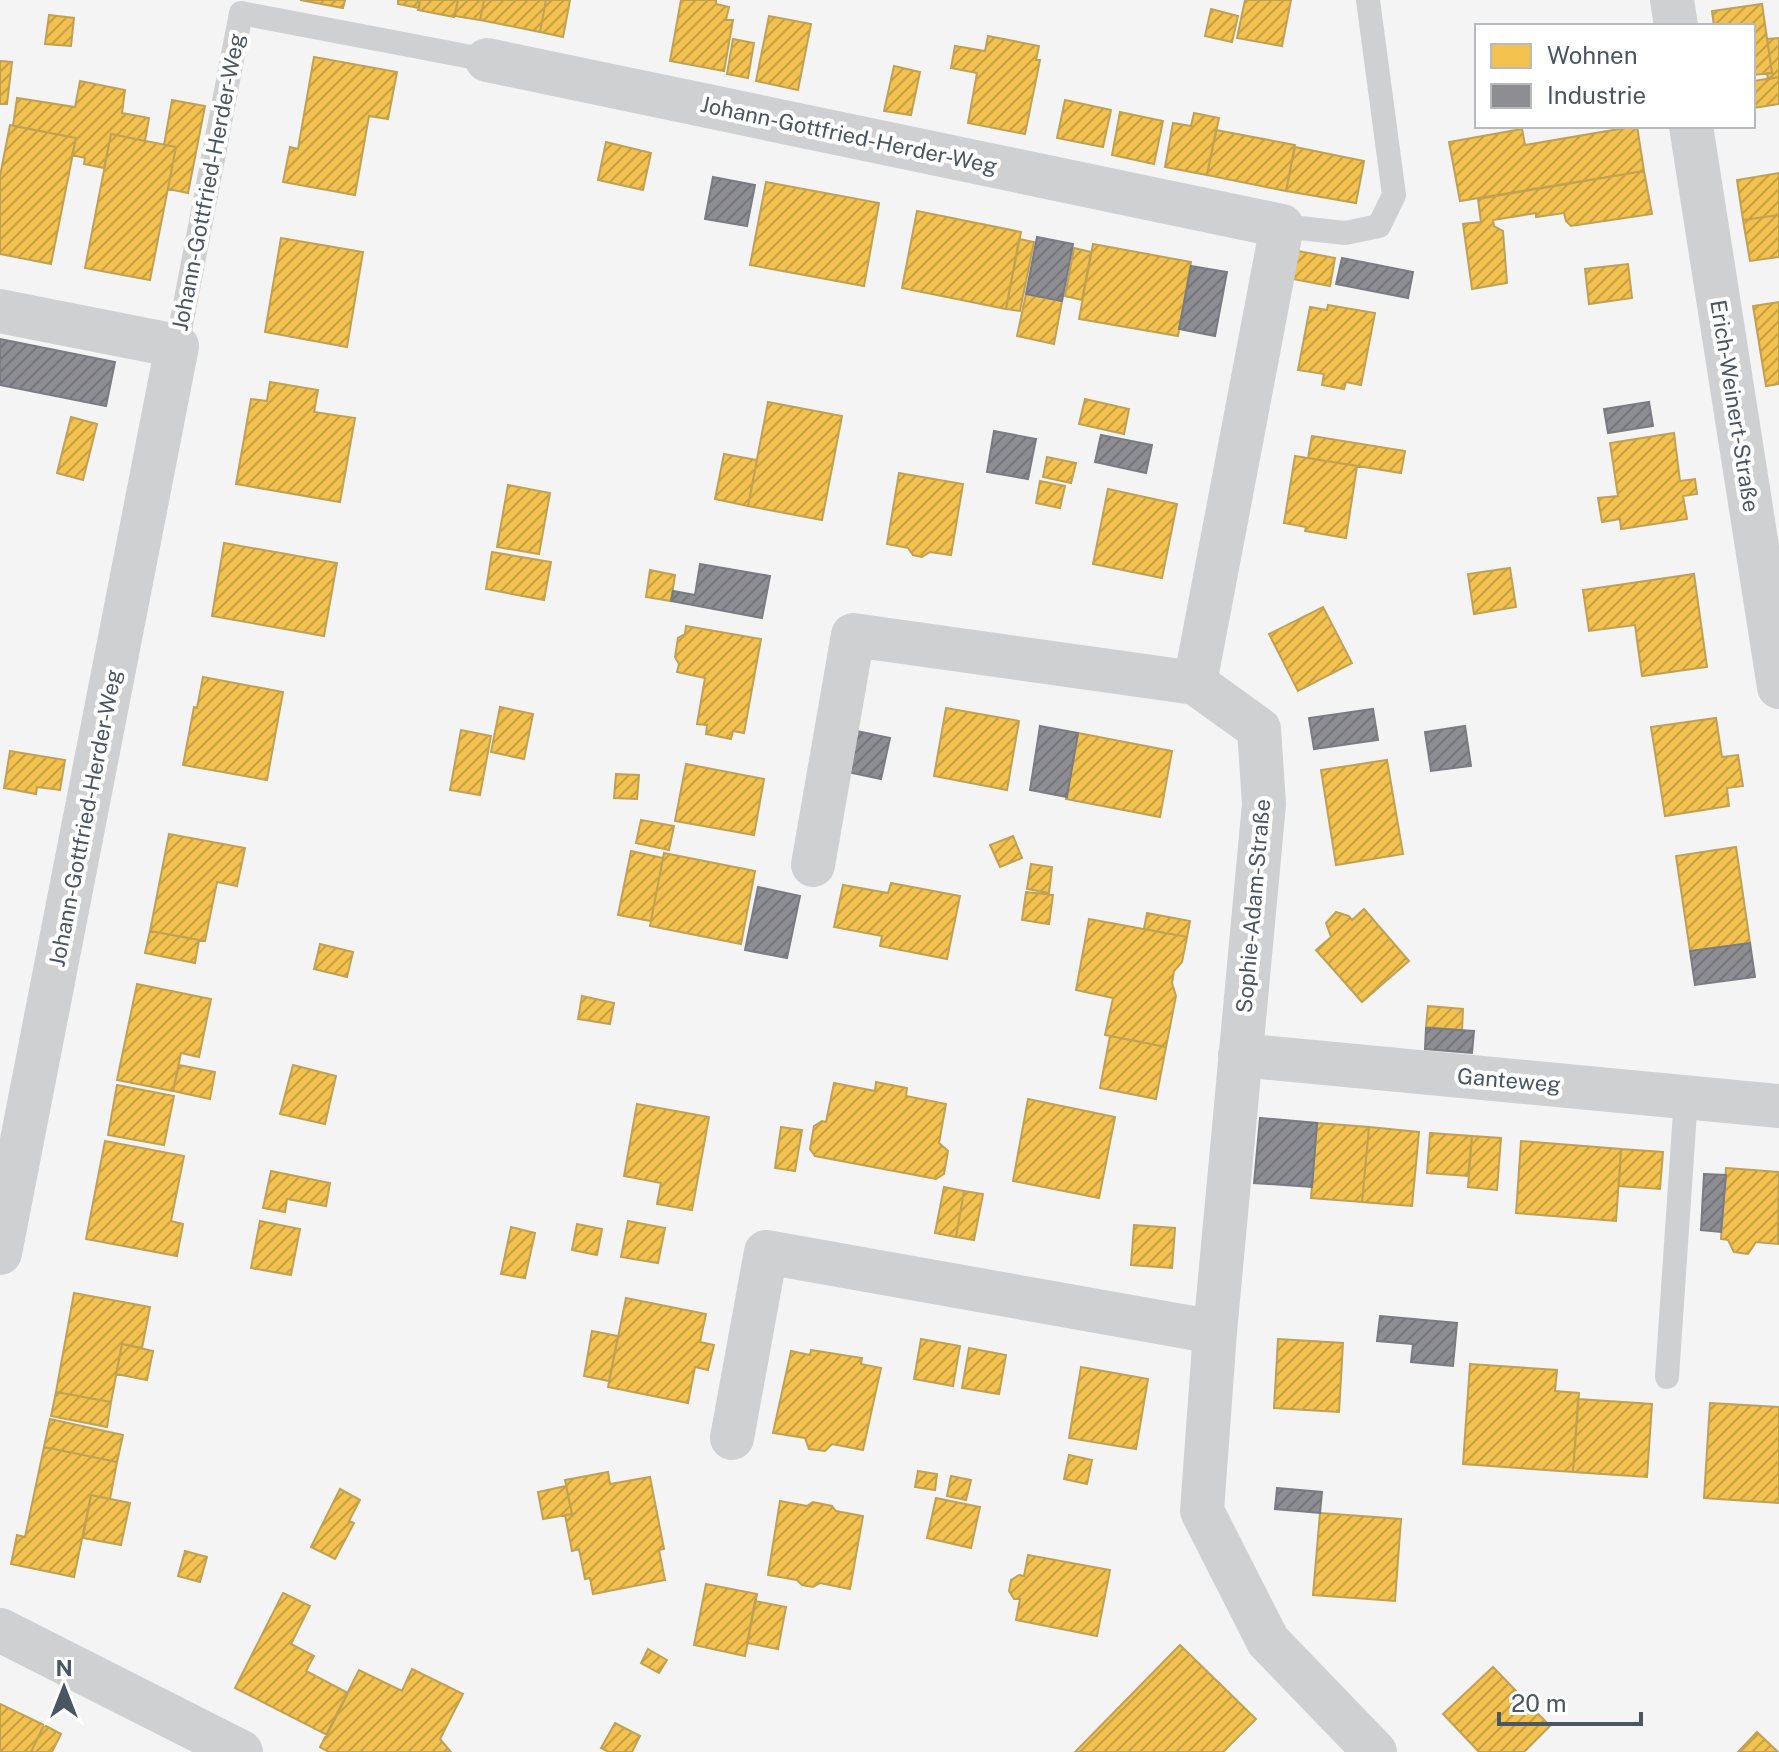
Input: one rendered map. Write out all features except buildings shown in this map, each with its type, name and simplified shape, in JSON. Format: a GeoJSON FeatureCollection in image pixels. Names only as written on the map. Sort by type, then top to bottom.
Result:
{"type":"FeatureCollection","features":[{"type":"Feature","properties":{"kind":"street"},"geometry":{"type":"LineString","coordinates":[[1672,0],[1676,24]]}},
{"type":"Feature","properties":{"kind":"street","name":"Johann-Gottfried-Herder-Weg"},"geometry":{"type":"LineString","coordinates":[[487,60],[1282,226]]}},
{"type":"Feature","properties":{"kind":"street","name":"Erich-Weinert-Straße"},"geometry":{"type":"LineString","coordinates":[[1691,128],[1779,687]]}},
{"type":"Feature","properties":{"kind":"street"},"geometry":{"type":"LineString","coordinates":[[813,865],[853,635],[1195,683],[1282,226]]}},
{"type":"Feature","properties":{"kind":"street"},"geometry":{"type":"LineString","coordinates":[[0,311],[177,346]]}},
{"type":"Feature","properties":{"kind":"street","name":"Johann-Gottfried-Herder-Weg"},"geometry":{"type":"LineString","coordinates":[[0,1253],[177,346]]}},
{"type":"Feature","properties":{"kind":"street","name":"Sophie-Adam-Straße"},"geometry":{"type":"LineString","coordinates":[[1195,683],[1259,729],[1264,804],[1215,1332],[1202,1511],[1268,1641],[1375,1752]]}},
{"type":"Feature","properties":{"kind":"street","name":"Ganteweg"},"geometry":{"type":"LineString","coordinates":[[1240,1055],[1779,1106]]}},
{"type":"Feature","properties":{"kind":"street"},"geometry":{"type":"LineString","coordinates":[[732,1438],[766,1252],[1215,1332]]}},
{"type":"Feature","properties":{"kind":"street"},"geometry":{"type":"LineString","coordinates":[[0,1630],[241,1752]]}},
{"type":"Feature","properties":{"kind":"lane"},"geometry":{"type":"LineString","coordinates":[[1282,226],[1345,233],[1379,226],[1394,195],[1368,0]]}},
{"type":"Feature","properties":{"kind":"lane","name":"Johann-Gottfried-Herder-Weg"},"geometry":{"type":"LineString","coordinates":[[177,346],[241,13],[487,60]]}},
{"type":"Feature","properties":{"kind":"lane"},"geometry":{"type":"LineString","coordinates":[[1667,1377],[1686,1097]]}}]}
